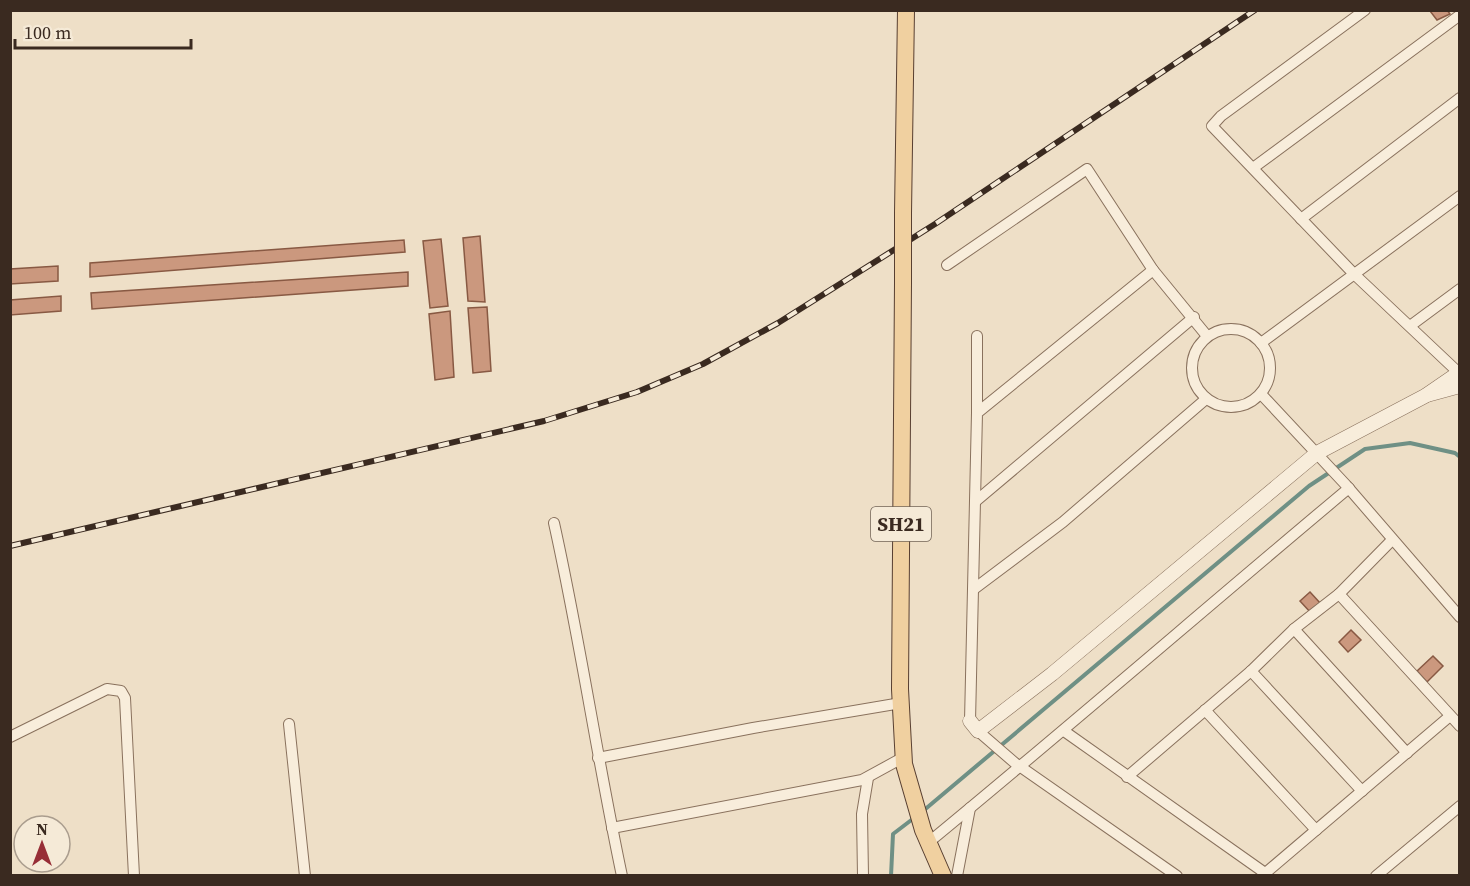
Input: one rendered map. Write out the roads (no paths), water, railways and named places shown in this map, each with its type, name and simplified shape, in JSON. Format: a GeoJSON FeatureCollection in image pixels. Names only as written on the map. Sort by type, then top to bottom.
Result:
{"type":"FeatureCollection","features":[{"type":"Feature","properties":{"kind":"main road","name":"SH21"},"geometry":{"type":"LineString","coordinates":[[906,10],[901,703],[904,761],[926,836],[943,876]]}},
{"type":"Feature","properties":{"kind":"street"},"geometry":{"type":"LineString","coordinates":[[974,726],[1053,674],[1320,457],[1459,376],[1354,274],[1212,126],[1221,116],[1365,10]]}},
{"type":"Feature","properties":{"kind":"street"},"geometry":{"type":"LineString","coordinates":[[1253,168],[1460,15]]}},
{"type":"Feature","properties":{"kind":"street"},"geometry":{"type":"LineString","coordinates":[[1301,219],[1460,98]]}},
{"type":"Feature","properties":{"kind":"street"},"geometry":{"type":"LineString","coordinates":[[947,265],[1087,169],[1153,270],[1194,317],[1207,336]]}},
{"type":"Feature","properties":{"kind":"street"},"geometry":{"type":"LineString","coordinates":[[1262,343],[1460,196]]}},
{"type":"Feature","properties":{"kind":"street"},"geometry":{"type":"LineString","coordinates":[[977,413],[1153,270]]}},
{"type":"Feature","properties":{"kind":"street"},"geometry":{"type":"LineString","coordinates":[[1410,326],[1460,289]]}},
{"type":"Feature","properties":{"kind":"street"},"geometry":{"type":"LineString","coordinates":[[976,501],[1194,317]]}},
{"type":"Feature","properties":{"kind":"street"},"geometry":{"type":"LineString","coordinates":[[1230,328],[1242,330],[1262,343],[1267,352],[1270,374],[1261,394],[1252,402],[1228,408],[1206,399],[1192,379],[1191,367],[1199,344],[1207,336],[1230,328]]}},
{"type":"Feature","properties":{"kind":"street"},"geometry":{"type":"LineString","coordinates":[[977,336],[974,726],[1018,764],[1177,876]]}},
{"type":"Feature","properties":{"kind":"street"},"geometry":{"type":"LineString","coordinates":[[1261,394],[1347,487],[1460,617]]}},
{"type":"Feature","properties":{"kind":"street"},"geometry":{"type":"LineString","coordinates":[[974,589],[1063,522],[1206,399]]}},
{"type":"Feature","properties":{"kind":"street"},"geometry":{"type":"LineString","coordinates":[[926,836],[970,808],[1018,764],[1064,731],[1110,687],[1347,487]]}},
{"type":"Feature","properties":{"kind":"street"},"geometry":{"type":"LineString","coordinates":[[554,523],[576,623],[598,758],[622,876]]}},
{"type":"Feature","properties":{"kind":"street"},"geometry":{"type":"LineString","coordinates":[[1127,777],[1251,671],[1294,629],[1339,594],[1392,540]]}},
{"type":"Feature","properties":{"kind":"street"},"geometry":{"type":"LineString","coordinates":[[1339,594],[1460,726]]}},
{"type":"Feature","properties":{"kind":"street"},"geometry":{"type":"LineString","coordinates":[[1294,629],[1407,753]]}},
{"type":"Feature","properties":{"kind":"street"},"geometry":{"type":"LineString","coordinates":[[1251,671],[1362,790]]}},
{"type":"Feature","properties":{"kind":"street"},"geometry":{"type":"LineString","coordinates":[[10,737],[107,689],[121,691],[125,698],[134,876]]}},
{"type":"Feature","properties":{"kind":"street"},"geometry":{"type":"LineString","coordinates":[[598,758],[753,728],[901,703]]}},
{"type":"Feature","properties":{"kind":"street"},"geometry":{"type":"LineString","coordinates":[[1204,711],[1317,830]]}},
{"type":"Feature","properties":{"kind":"street"},"geometry":{"type":"LineString","coordinates":[[1064,731],[1264,874],[1450,716]]}},
{"type":"Feature","properties":{"kind":"street"},"geometry":{"type":"LineString","coordinates":[[289,724],[305,876]]}},
{"type":"Feature","properties":{"kind":"street"},"geometry":{"type":"LineString","coordinates":[[612,828],[868,778],[904,761]]}},
{"type":"Feature","properties":{"kind":"street"},"geometry":{"type":"LineString","coordinates":[[862,876],[862,814],[868,778]]}},
{"type":"Feature","properties":{"kind":"street"},"geometry":{"type":"LineString","coordinates":[[1376,876],[1460,806]]}},
{"type":"Feature","properties":{"kind":"street"},"geometry":{"type":"LineString","coordinates":[[957,876],[970,808]]}},
{"type":"Feature","properties":{"kind":"waterway"},"geometry":{"type":"LineString","coordinates":[[923,811],[1309,486],[1365,449],[1410,443],[1455,453],[1460,457]]}},
{"type":"Feature","properties":{"kind":"waterway"},"geometry":{"type":"LineString","coordinates":[[891,876],[893,834],[914,818]]}},
{"type":"Feature","properties":{"kind":"railway"},"geometry":{"type":"LineString","coordinates":[[10,546],[544,421],[637,392],[703,364],[778,323],[935,224],[1255,10]]}}]}
